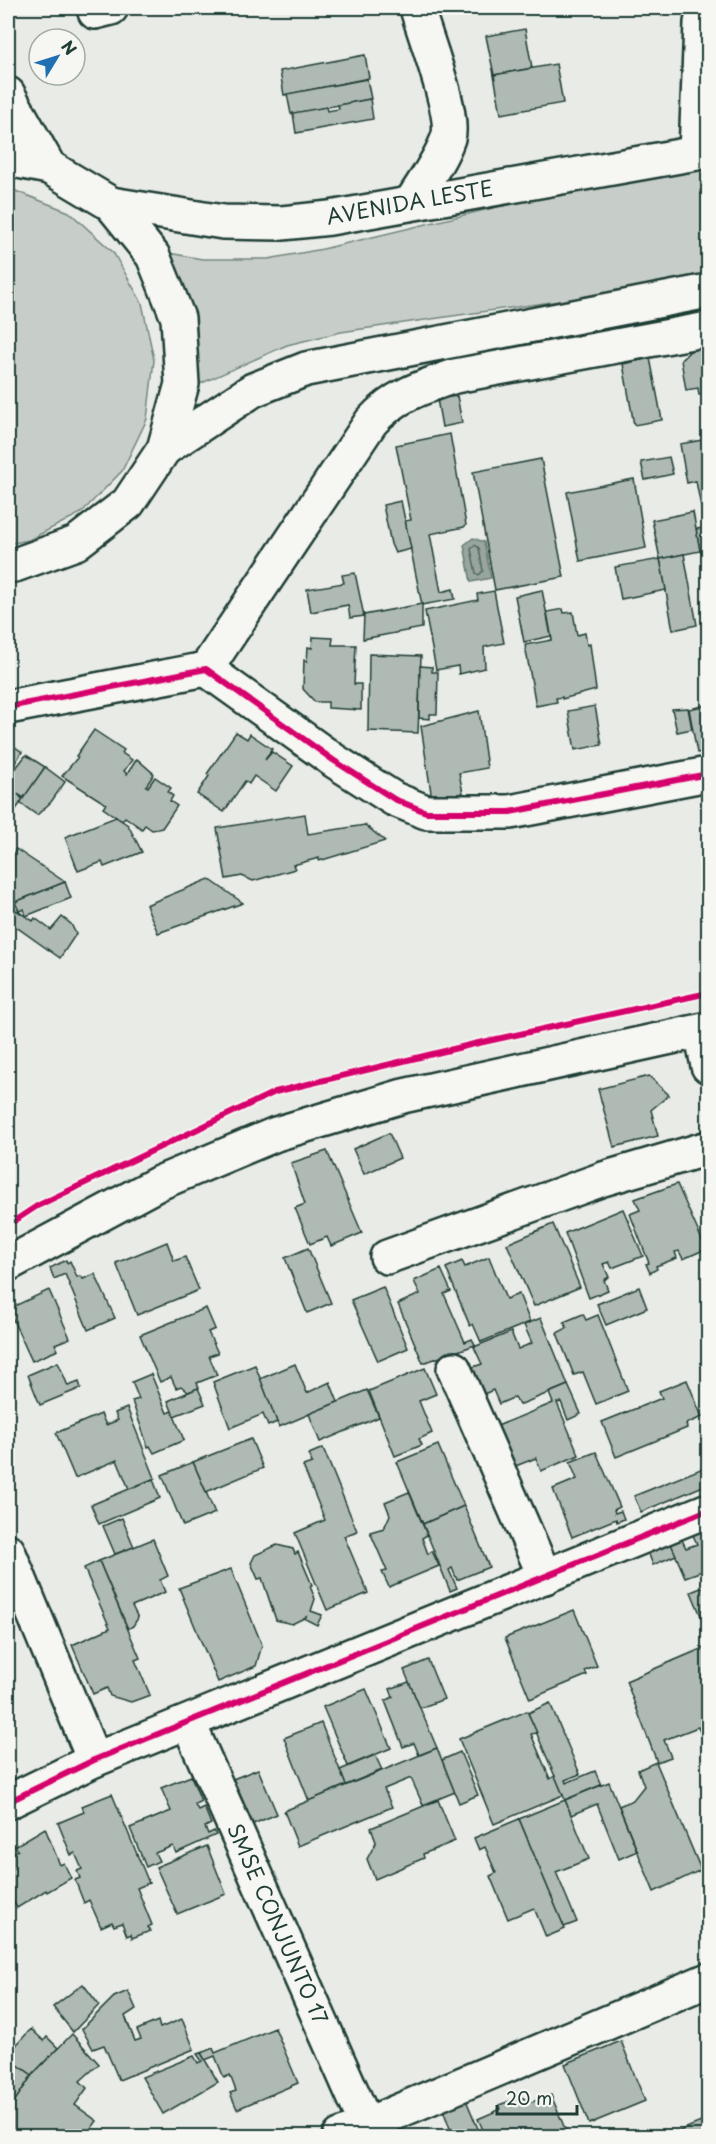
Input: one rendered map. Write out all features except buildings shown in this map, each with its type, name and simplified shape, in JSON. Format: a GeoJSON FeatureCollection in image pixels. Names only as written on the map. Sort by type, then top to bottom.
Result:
{"type":"FeatureCollection","features":[{"type":"Feature","properties":{"kind":"street"},"geometry":{"type":"LineString","coordinates":[[411,203],[449,136],[449,120],[440,83],[417,8]]}},
{"type":"Feature","properties":{"kind":"street"},"geometry":{"type":"LineString","coordinates":[[702,152],[701,24],[706,8]]}},
{"type":"Feature","properties":{"kind":"street"},"geometry":{"type":"LineString","coordinates":[[8,94],[49,167]]}},
{"type":"Feature","properties":{"kind":"street","name":"AVENIDA LESTE"},"geometry":{"type":"LineString","coordinates":[[111,204],[223,222],[282,223],[330,218],[702,152]]}},
{"type":"Feature","properties":{"kind":"street"},"geometry":{"type":"LineString","coordinates":[[8,159],[49,167],[111,204],[153,256],[178,318],[182,384],[164,449],[128,503],[76,543],[15,565],[8,565]]}},
{"type":"Feature","properties":{"kind":"street"},"geometry":{"type":"LineString","coordinates":[[164,449],[253,390],[306,369],[708,291]]}},
{"type":"Feature","properties":{"kind":"street"},"geometry":{"type":"LineString","coordinates":[[8,707],[207,669],[371,422],[394,400],[416,389],[455,376],[708,329]]}},
{"type":"Feature","properties":{"kind":"street"},"geometry":{"type":"LineString","coordinates":[[207,669],[333,760],[394,799],[426,812],[510,812],[708,774]]}},
{"type":"Feature","properties":{"kind":"street"},"geometry":{"type":"LineString","coordinates":[[8,1264],[159,1183],[276,1134],[403,1096],[705,1030],[708,1065]]}},
{"type":"Feature","properties":{"kind":"street"},"geometry":{"type":"LineString","coordinates":[[387,1257],[603,1179],[708,1148]]}},
{"type":"Feature","properties":{"kind":"street"},"geometry":{"type":"LineString","coordinates":[[454,1369],[545,1577]]}},
{"type":"Feature","properties":{"kind":"street"},"geometry":{"type":"LineString","coordinates":[[8,1802],[94,1760],[189,1724],[708,1510]]}},
{"type":"Feature","properties":{"kind":"street"},"geometry":{"type":"LineString","coordinates":[[8,1551],[94,1760]]}},
{"type":"Feature","properties":{"kind":"street","name":"SMSE CONJUNTO 17"},"geometry":{"type":"LineString","coordinates":[[189,1724],[353,2130]]}},
{"type":"Feature","properties":{"kind":"street"},"geometry":{"type":"LineString","coordinates":[[353,2130],[708,1980]]}},
{"type":"Feature","properties":{"kind":"shaded area"},"geometry":{"type":"Polygon","coordinates":[[[708,162],[708,276],[663,286],[341,332],[287,345],[191,388],[163,252],[202,259],[268,259],[323,249],[643,172],[708,162]]]}},
{"type":"Feature","properties":{"kind":"shaded area"},"geometry":{"type":"Polygon","coordinates":[[[8,188],[69,212],[113,252],[142,303],[154,360],[147,419],[122,471],[81,513],[29,540],[8,544],[8,188]]]}},
{"type":"Feature","properties":{"kind":"water"},"geometry":{"type":"Polygon","coordinates":[[[473,538],[484,542],[491,578],[471,582],[464,545],[473,538]]]}},
{"type":"Feature","properties":{"kind":"cycle path"},"geometry":{"type":"LineString","coordinates":[[8,707],[206,669],[333,760],[394,799],[426,812],[510,812],[708,774]]}},
{"type":"Feature","properties":{"kind":"cycle path"},"geometry":{"type":"LineString","coordinates":[[8,1225],[37,1206],[275,1092],[474,1044],[708,993]]}},
{"type":"Feature","properties":{"kind":"cycle path"},"geometry":{"type":"LineString","coordinates":[[8,1802],[94,1760],[708,1510]]}}]}
